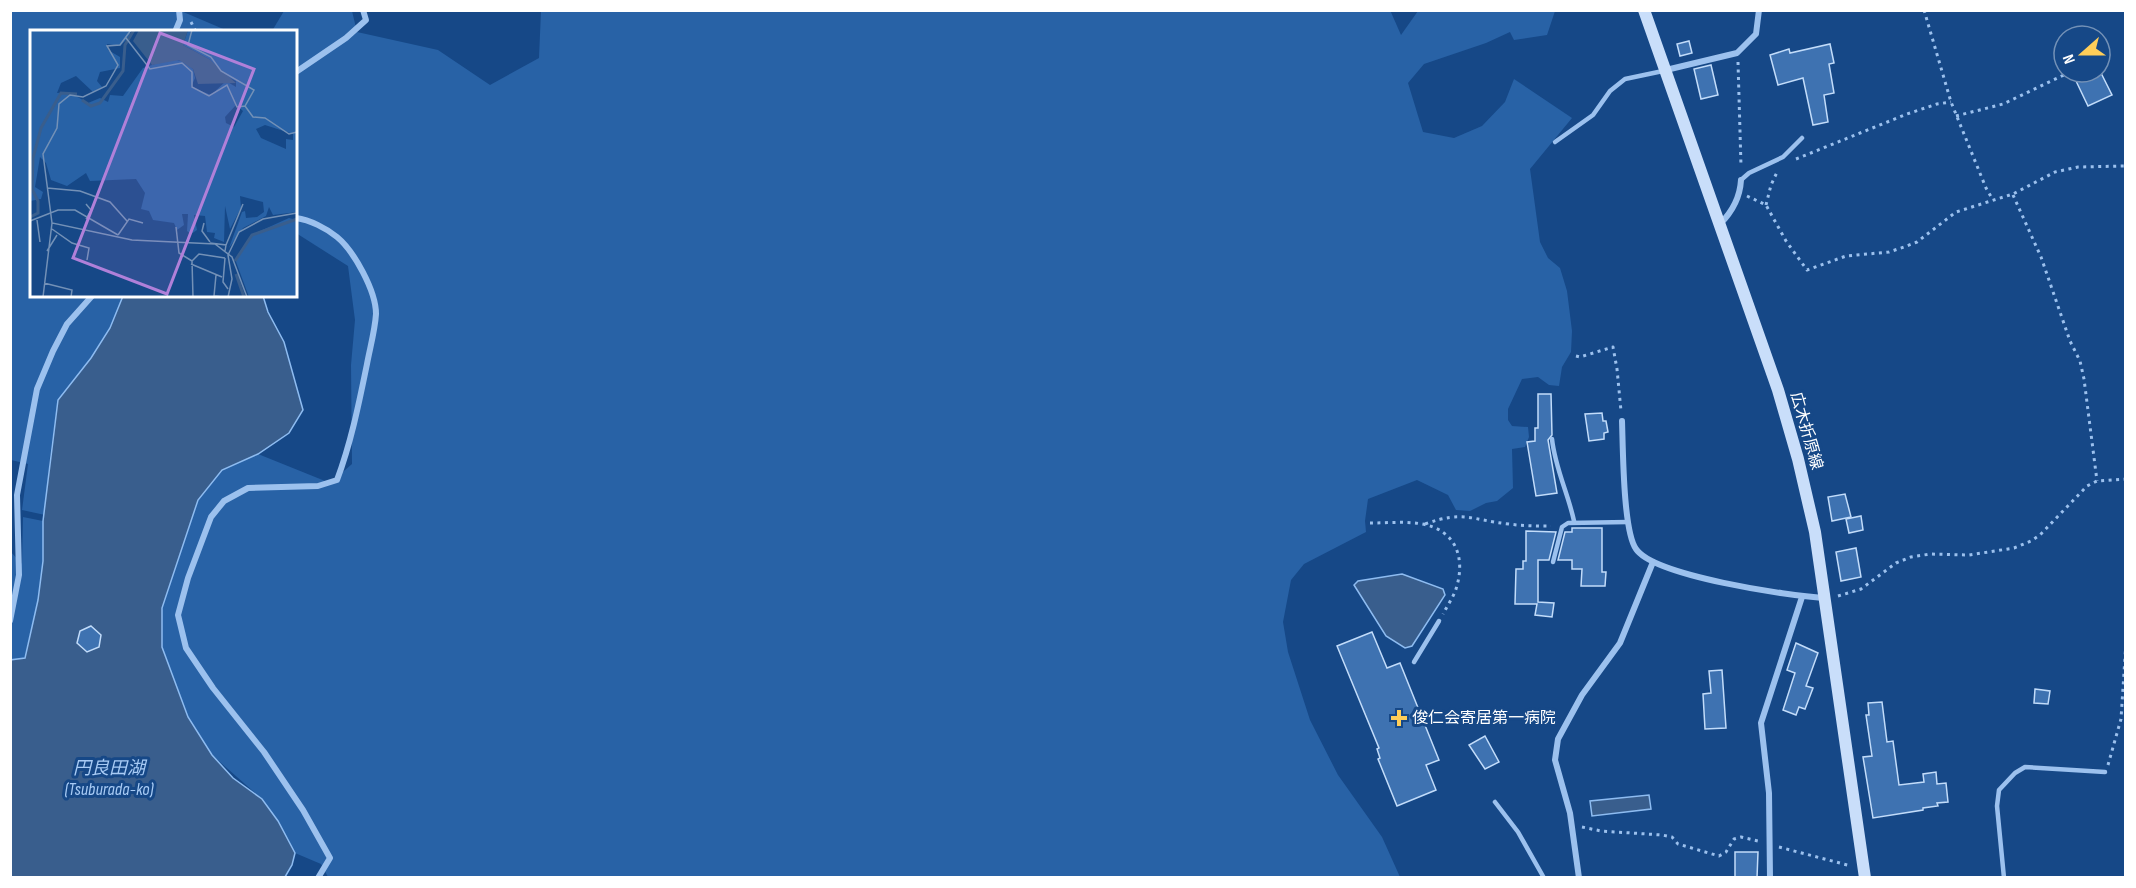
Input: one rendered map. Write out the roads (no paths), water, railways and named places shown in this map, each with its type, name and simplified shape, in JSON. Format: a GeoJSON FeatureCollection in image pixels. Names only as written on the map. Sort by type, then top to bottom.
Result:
{"type":"FeatureCollection","features":[{"type":"Feature","properties":{"kind":"main road","name":"広木折原線"},"geometry":{"type":"LineString","coordinates":[[1644,10],[1778,390],[1798,459],[1815,532],[1865,873]]}},
{"type":"Feature","properties":{"kind":"street"},"geometry":{"type":"LineString","coordinates":[[176,30],[180,20],[179,10]]}},
{"type":"Feature","properties":{"kind":"street"},"geometry":{"type":"LineString","coordinates":[[297,71],[353,32],[366,20],[363,10]]}},
{"type":"Feature","properties":{"kind":"street"},"geometry":{"type":"LineString","coordinates":[[1666,70],[1737,53],[1756,34],[1759,10]]}},
{"type":"Feature","properties":{"kind":"street"},"geometry":{"type":"LineString","coordinates":[[1720,224],[1729,215],[1740,192],[1741,180]]}},
{"type":"Feature","properties":{"kind":"street"},"geometry":{"type":"LineString","coordinates":[[297,218],[308,220],[337,237],[355,258],[368,283],[376,312],[362,390],[347,454],[337,480],[318,486],[248,488],[224,501],[211,517],[188,578],[178,615],[186,648],[213,688],[264,752],[303,810],[330,858],[318,878]]}},
{"type":"Feature","properties":{"kind":"street"},"geometry":{"type":"LineString","coordinates":[[10,621],[19,575],[17,495],[37,389],[67,324],[91,297]]}},
{"type":"Feature","properties":{"kind":"street"},"geometry":{"type":"LineString","coordinates":[[1622,422],[1628,522],[1636,550],[1653,562],[1705,579],[1802,597],[1824,598]]}},
{"type":"Feature","properties":{"kind":"street"},"geometry":{"type":"LineString","coordinates":[[1579,878],[1570,813],[1555,760],[1558,739],[1582,695],[1620,643],[1653,562]]}},
{"type":"Feature","properties":{"kind":"street"},"geometry":{"type":"LineString","coordinates":[[1770,878],[1769,793],[1761,723],[1802,597]]}},
{"type":"Feature","properties":{"kind":"lane"},"geometry":{"type":"LineString","coordinates":[[1555,142],[1593,115],[1610,91],[1625,79],[1666,70]]}},
{"type":"Feature","properties":{"kind":"lane"},"geometry":{"type":"LineString","coordinates":[[1741,180],[1749,173],[1783,157],[1802,138]]}},
{"type":"Feature","properties":{"kind":"lane"},"geometry":{"type":"LineString","coordinates":[[1551,439],[1558,471],[1569,499],[1574,521]]}},
{"type":"Feature","properties":{"kind":"lane"},"geometry":{"type":"LineString","coordinates":[[1553,562],[1562,527],[1574,521],[1628,522]]}},
{"type":"Feature","properties":{"kind":"lane"},"geometry":{"type":"LineString","coordinates":[[1414,662],[1439,621]]}},
{"type":"Feature","properties":{"kind":"lane"},"geometry":{"type":"LineString","coordinates":[[2004,878],[1997,806],[1998,790],[2015,773],[2025,767],[2105,772]]}},
{"type":"Feature","properties":{"kind":"lane"},"geometry":{"type":"LineString","coordinates":[[1495,802],[1518,832],[1544,878]]}},
{"type":"Feature","properties":{"kind":"water","name":"円良田湖 (Tsuburada-ko)"},"geometry":{"type":"Polygon","coordinates":[[[123,297],[263,297],[268,312],[284,342],[303,410],[289,433],[258,454],[222,470],[198,500],[162,608],[162,647],[188,717],[212,755],[233,778],[262,799],[278,821],[295,853],[292,865],[285,877],[11,877],[10,660],[25,658],[38,600],[43,561],[43,521],[58,400],[91,358],[110,328],[123,297]]]}},
{"type":"Feature","properties":{"kind":"water"},"geometry":{"type":"Polygon","coordinates":[[[1402,574],[1443,589],[1445,595],[1412,646],[1405,648],[1386,636],[1354,585],[1358,581],[1402,574]]]}},
{"type":"Feature","properties":{"kind":"water"},"geometry":{"type":"Polygon","coordinates":[[[1649,795],[1651,809],[1592,816],[1590,801],[1649,795]]]}},
{"type":"Feature","properties":{"kind":"place","name":"俊仁会寄居第一病院"},"geometry":{"type":"Point","coordinates":[1399,718]}}]}
